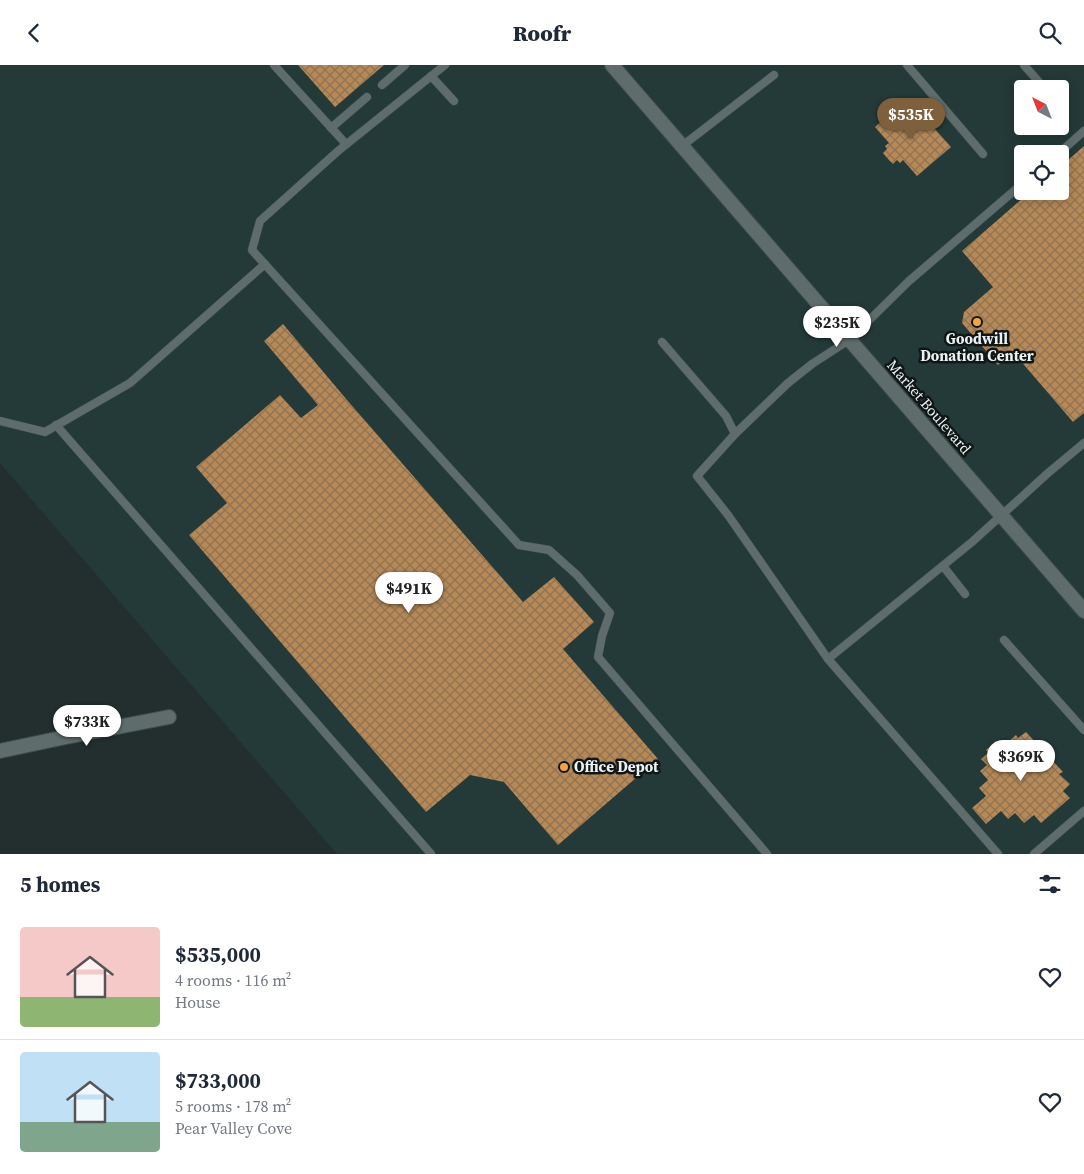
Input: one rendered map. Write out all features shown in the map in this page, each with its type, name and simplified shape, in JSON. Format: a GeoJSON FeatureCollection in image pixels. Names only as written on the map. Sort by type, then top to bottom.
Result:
{"type":"FeatureCollection","features":[{"type":"Feature","properties":{"kind":"street","name":"Market Boulevard"},"geometry":{"type":"LineString","coordinates":[[612,65],[1084,611]]}},
{"type":"Feature","properties":{"kind":"street"},"geometry":{"type":"LineString","coordinates":[[0,751],[169,717]]}},
{"type":"Feature","properties":{"kind":"lane"},"geometry":{"type":"LineString","coordinates":[[274,65],[346,144]]}},
{"type":"Feature","properties":{"kind":"lane"},"geometry":{"type":"LineString","coordinates":[[382,85],[405,65]]}},
{"type":"Feature","properties":{"kind":"lane"},"geometry":{"type":"LineString","coordinates":[[907,65],[983,154]]}},
{"type":"Feature","properties":{"kind":"lane"},"geometry":{"type":"LineString","coordinates":[[1024,65],[1037,80]]}},
{"type":"Feature","properties":{"kind":"lane"},"geometry":{"type":"LineString","coordinates":[[441,66],[346,144],[260,221],[252,250],[519,545],[549,550],[577,575],[610,613],[602,636],[598,657],[767,854]]}},
{"type":"Feature","properties":{"kind":"lane"},"geometry":{"type":"LineString","coordinates":[[682,146],[774,75]]}},
{"type":"Feature","properties":{"kind":"lane"},"geometry":{"type":"LineString","coordinates":[[431,76],[454,101]]}},
{"type":"Feature","properties":{"kind":"lane"},"geometry":{"type":"LineString","coordinates":[[331,128],[367,97]]}},
{"type":"Feature","properties":{"kind":"lane"},"geometry":{"type":"LineString","coordinates":[[1068,145],[1084,131]]}},
{"type":"Feature","properties":{"kind":"lane"},"geometry":{"type":"LineString","coordinates":[[998,854],[828,659],[734,522],[697,476],[735,434],[788,383],[812,364],[850,340],[909,281],[1014,192]]}},
{"type":"Feature","properties":{"kind":"lane"},"geometry":{"type":"LineString","coordinates":[[0,421],[45,431],[130,383],[265,265]]}},
{"type":"Feature","properties":{"kind":"lane"},"geometry":{"type":"LineString","coordinates":[[662,342],[726,416],[735,434]]}},
{"type":"Feature","properties":{"kind":"lane"},"geometry":{"type":"LineString","coordinates":[[56,425],[430,854]]}},
{"type":"Feature","properties":{"kind":"lane"},"geometry":{"type":"LineString","coordinates":[[828,659],[943,566],[1084,443]]}},
{"type":"Feature","properties":{"kind":"lane"},"geometry":{"type":"LineString","coordinates":[[943,566],[965,594]]}},
{"type":"Feature","properties":{"kind":"lane"},"geometry":{"type":"LineString","coordinates":[[1004,640],[1084,730]]}},
{"type":"Feature","properties":{"kind":"lane"},"geometry":{"type":"LineString","coordinates":[[1034,854],[1084,811]]}},
{"type":"Feature","properties":{"kind":"shaded area"},"geometry":{"type":"Polygon","coordinates":[[[0,65],[1084,65],[1084,854],[337,854],[0,463],[0,65]]]}},
{"type":"Feature","properties":{"kind":"building"},"geometry":{"type":"Polygon","coordinates":[[[298,65],[384,65],[335,107],[298,65]]]}},
{"type":"Feature","properties":{"kind":"building"},"geometry":{"type":"Polygon","coordinates":[[[903,102],[923,126],[928,121],[951,147],[917,176],[903,160],[900,163],[897,160],[893,164],[888,159],[883,153],[887,149],[885,146],[889,143],[875,127],[903,102]]]}},
{"type":"Feature","properties":{"kind":"building"},"geometry":{"type":"Polygon","coordinates":[[[1084,146],[1084,413],[1073,422],[1013,352],[998,365],[962,323],[964,312],[993,287],[962,251],[1021,200],[1069,200],[1069,159],[1084,146]]]}},
{"type":"Feature","properties":{"kind":"building"},"geometry":{"type":"Polygon","coordinates":[[[283,324],[523,602],[554,577],[594,622],[563,649],[658,759],[558,845],[504,782],[470,775],[426,812],[189,535],[227,503],[196,467],[280,395],[301,418],[318,405],[264,341],[283,324]]]}},
{"type":"Feature","properties":{"kind":"building"},"geometry":{"type":"Polygon","coordinates":[[[1026,732],[1063,772],[1059,774],[1070,784],[1063,791],[1070,798],[1041,823],[1034,815],[1024,823],[1015,813],[1008,819],[1001,811],[986,824],[972,808],[986,796],[979,788],[988,780],[980,771],[987,765],[981,759],[988,753],[986,750],[996,741],[1002,747],[1016,735],[1018,738],[1026,732]]]}},
{"type":"Feature","properties":{"kind":"place","name":"Goodwill Donation Center"},"geometry":{"type":"Point","coordinates":[977,322]}},
{"type":"Feature","properties":{"kind":"place","name":"Office Depot"},"geometry":{"type":"Point","coordinates":[564,767]}}]}
